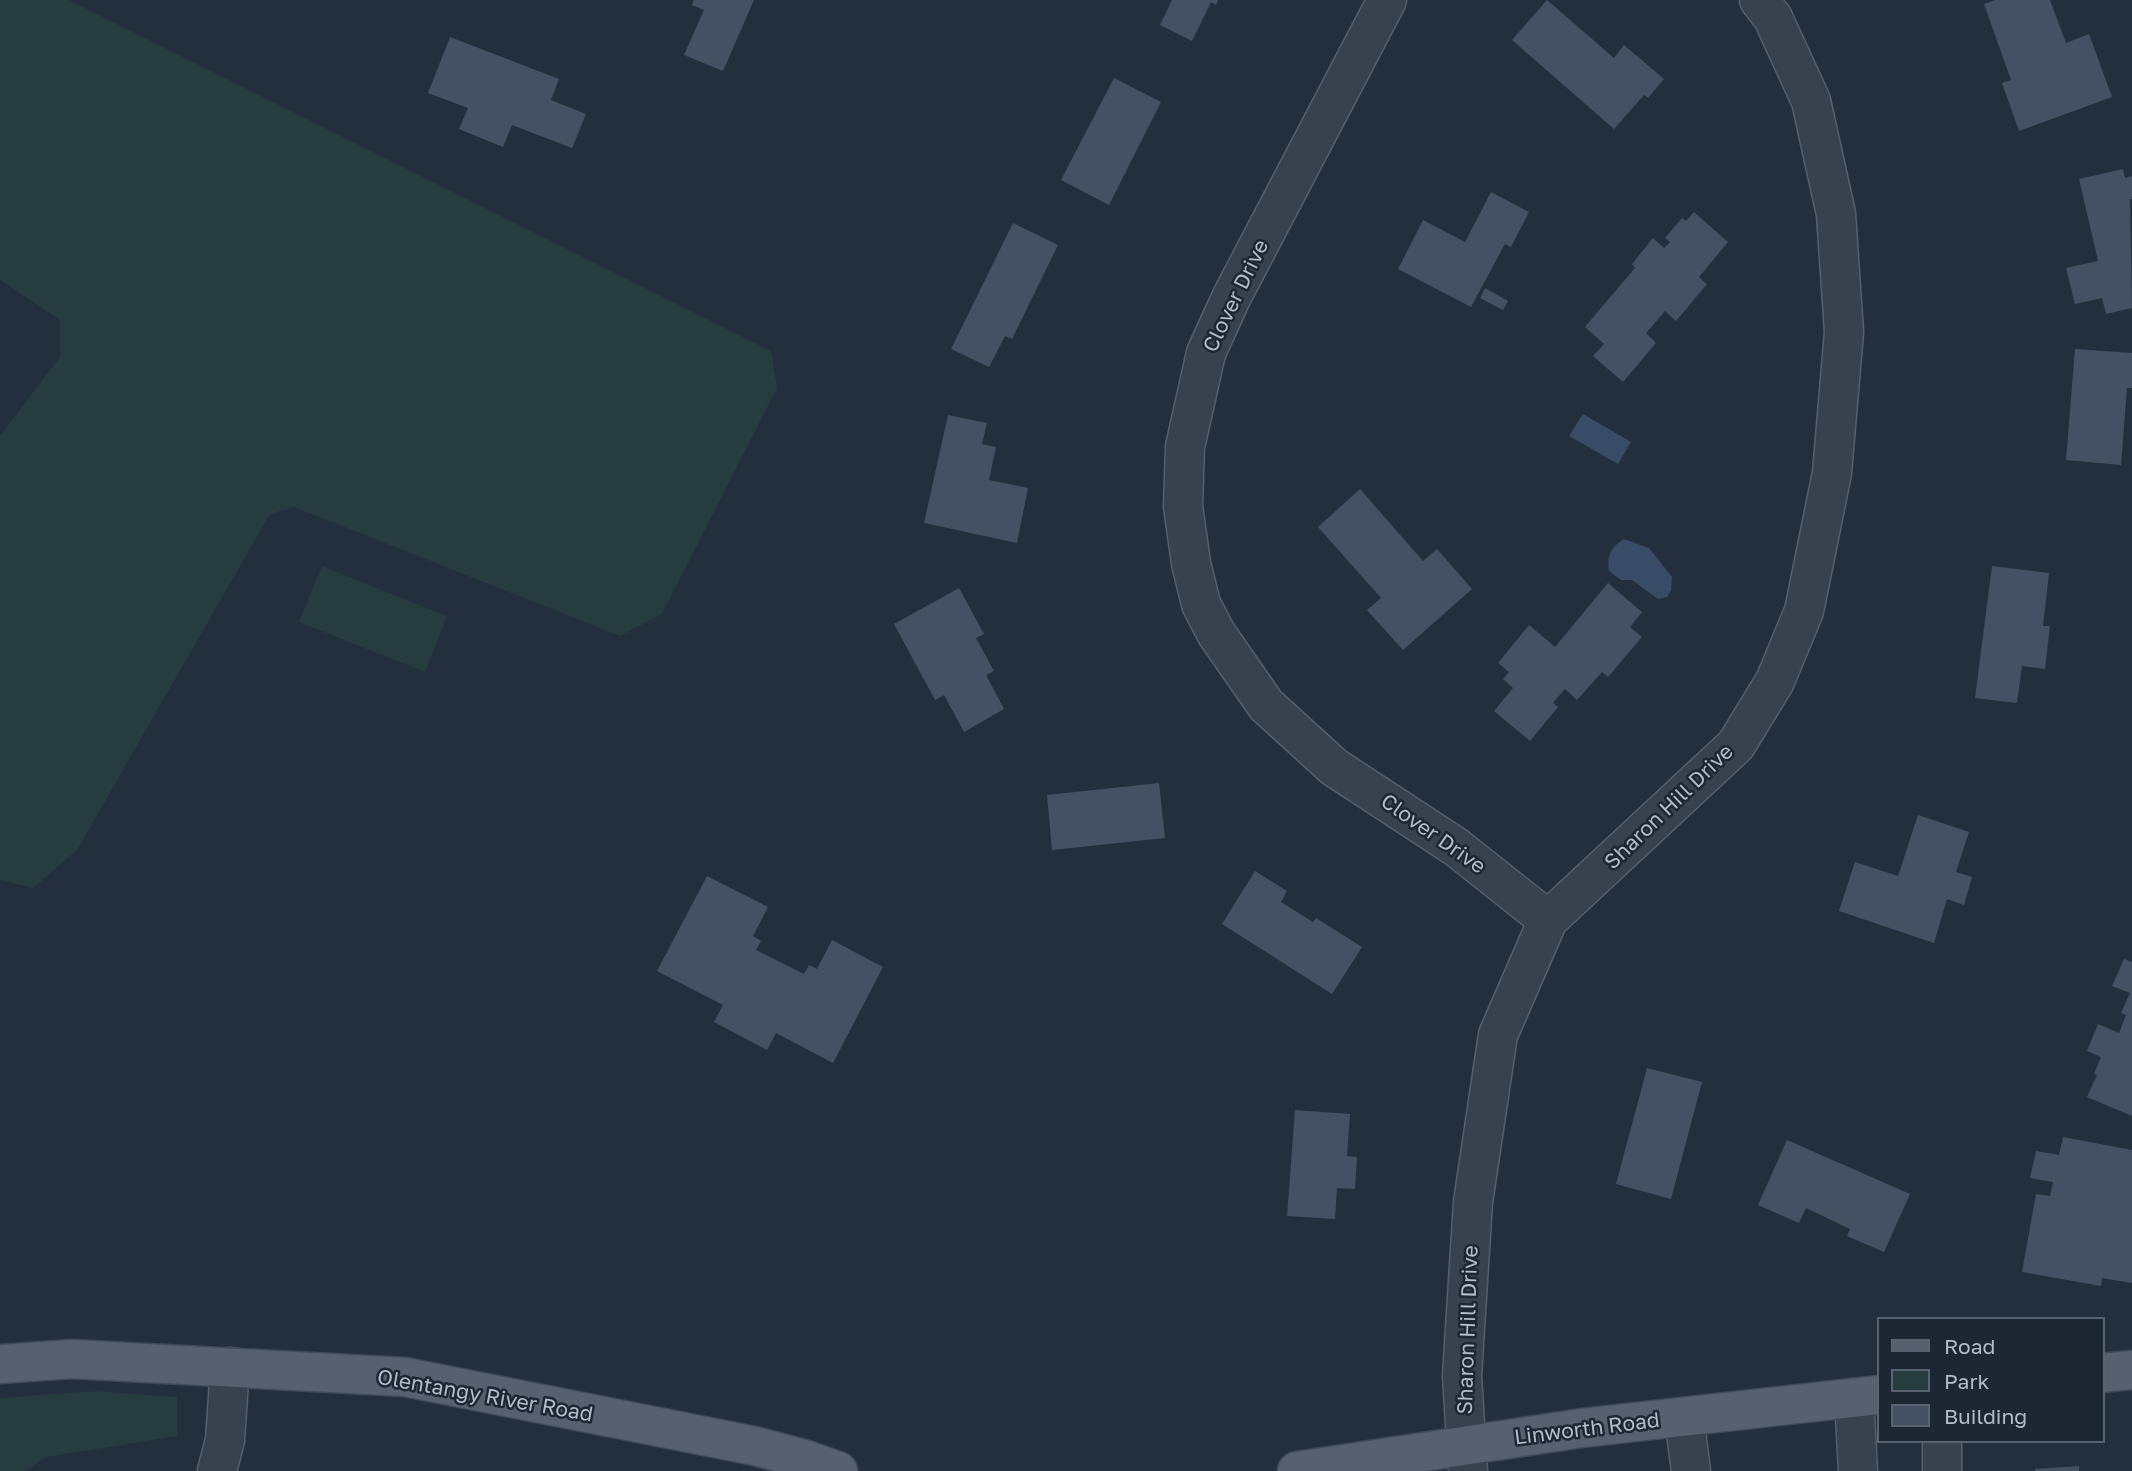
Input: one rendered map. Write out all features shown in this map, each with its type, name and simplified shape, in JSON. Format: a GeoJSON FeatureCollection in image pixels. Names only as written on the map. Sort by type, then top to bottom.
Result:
{"type":"FeatureCollection","features":[{"type":"Feature","properties":{"kind":"main road","name":"Olentangy River Road"},"geometry":{"type":"LineString","coordinates":[[0,1364],[72,1359],[405,1377],[755,1446],[838,1471]]}},
{"type":"Feature","properties":{"kind":"main road"},"geometry":{"type":"LineString","coordinates":[[2104,1373],[2132,1370]]}},
{"type":"Feature","properties":{"kind":"main road","name":"Linworth Road"},"geometry":{"type":"LineString","coordinates":[[1297,1471],[1467,1458],[1582,1428],[1866,1397]]}},
{"type":"Feature","properties":{"kind":"street","name":"Clover Drive"},"geometry":{"type":"LineString","coordinates":[[1387,0],[1231,298],[1206,353],[1185,447],[1183,506],[1191,563],[1202,604],[1216,633],[1266,705],[1334,767],[1456,848],[1548,920]]}},
{"type":"Feature","properties":{"kind":"street","name":"Sharon Hill Drive"},"geometry":{"type":"LineString","coordinates":[[1467,1458],[1462,1376],[1473,1202],[1498,1035],[1548,920],[1735,745],[1775,681],[1804,611],[1832,473],[1843,345],[1836,215],[1811,101],[1773,18],[1759,0]]}},
{"type":"Feature","properties":{"kind":"street"},"geometry":{"type":"LineString","coordinates":[[217,1471],[225,1440],[230,1367]]}},
{"type":"Feature","properties":{"kind":"street"},"geometry":{"type":"LineString","coordinates":[[1858,1471],[1866,1397]]}},
{"type":"Feature","properties":{"kind":"street"},"geometry":{"type":"LineString","coordinates":[[1684,1417],[1690,1471]]}},
{"type":"Feature","properties":{"kind":"street"},"geometry":{"type":"LineString","coordinates":[[1942,1443],[1942,1471]]}},
{"type":"Feature","properties":{"kind":"green space"},"geometry":{"type":"Polygon","coordinates":[[[0,0],[69,0],[771,351],[777,388],[662,614],[620,636],[294,507],[270,514],[77,850],[33,888],[0,880],[0,436],[60,357],[60,320],[0,280],[0,0]]]}},
{"type":"Feature","properties":{"kind":"green space"},"geometry":{"type":"Polygon","coordinates":[[[322,566],[447,616],[425,672],[299,622],[322,566]]]}},
{"type":"Feature","properties":{"kind":"green space"},"geometry":{"type":"Polygon","coordinates":[[[94,1391],[177,1397],[177,1436],[46,1457],[26,1471],[0,1471],[0,1398],[94,1391]]]}},
{"type":"Feature","properties":{"kind":"water"},"geometry":{"type":"Polygon","coordinates":[[[1583,414],[1631,442],[1618,464],[1569,436],[1583,414]]]}},
{"type":"Feature","properties":{"kind":"water"},"geometry":{"type":"Polygon","coordinates":[[[1624,539],[1649,548],[1672,577],[1671,590],[1667,597],[1658,599],[1632,580],[1621,580],[1609,571],[1610,552],[1624,539]]]}},
{"type":"Feature","properties":{"kind":"building"},"geometry":{"type":"Polygon","coordinates":[[[694,0],[754,0],[723,71],[684,55],[704,10],[692,5],[694,0]]]}},
{"type":"Feature","properties":{"kind":"building"},"geometry":{"type":"Polygon","coordinates":[[[1172,0],[1218,0],[1216,5],[1211,2],[1192,41],[1160,25],[1172,0]]]}},
{"type":"Feature","properties":{"kind":"building"},"geometry":{"type":"Polygon","coordinates":[[[1547,0],[1614,58],[1624,45],[1664,79],[1648,98],[1644,95],[1614,129],[1512,40],[1547,0]]]}},
{"type":"Feature","properties":{"kind":"building"},"geometry":{"type":"Polygon","coordinates":[[[1995,0],[2050,0],[2066,43],[2089,34],[2112,97],[2019,131],[2002,83],[2011,80],[1984,4],[1995,0]]]}},
{"type":"Feature","properties":{"kind":"building"},"geometry":{"type":"Polygon","coordinates":[[[450,37],[559,79],[551,100],[586,114],[572,148],[512,125],[503,147],[459,129],[468,108],[428,93],[450,37]]]}},
{"type":"Feature","properties":{"kind":"building"},"geometry":{"type":"Polygon","coordinates":[[[1114,78],[1161,102],[1109,205],[1061,180],[1114,78]]]}},
{"type":"Feature","properties":{"kind":"building"},"geometry":{"type":"Polygon","coordinates":[[[2123,169],[2125,178],[2132,176],[2132,308],[2106,314],[2102,298],[2075,304],[2066,268],[2098,261],[2079,179],[2123,169]]]}},
{"type":"Feature","properties":{"kind":"building"},"geometry":{"type":"Polygon","coordinates":[[[1491,192],[1529,212],[1511,247],[1505,244],[1471,307],[1398,269],[1423,220],[1465,242],[1491,192]]]}},
{"type":"Feature","properties":{"kind":"building"},"geometry":{"type":"Polygon","coordinates":[[[1694,212],[1728,242],[1699,277],[1707,284],[1676,321],[1665,311],[1646,333],[1656,343],[1623,382],[1593,356],[1604,344],[1585,327],[1635,268],[1632,264],[1653,238],[1664,248],[1670,242],[1665,238],[1682,218],[1686,221],[1694,212]]]}},
{"type":"Feature","properties":{"kind":"building"},"geometry":{"type":"Polygon","coordinates":[[[1013,223],[1058,245],[1012,339],[1005,336],[989,367],[951,349],[1013,223]]]}},
{"type":"Feature","properties":{"kind":"building"},"geometry":{"type":"Polygon","coordinates":[[[1485,288],[1508,301],[1503,310],[1480,298],[1485,288]]]}},
{"type":"Feature","properties":{"kind":"building"},"geometry":{"type":"Polygon","coordinates":[[[2075,349],[2132,353],[2132,388],[2127,388],[2121,465],[2066,460],[2075,349]]]}},
{"type":"Feature","properties":{"kind":"building"},"geometry":{"type":"Polygon","coordinates":[[[948,415],[987,423],[982,444],[996,447],[989,480],[1028,488],[1017,543],[924,523],[948,415]]]}},
{"type":"Feature","properties":{"kind":"building"},"geometry":{"type":"Polygon","coordinates":[[[1360,489],[1423,561],[1437,549],[1472,589],[1403,650],[1367,610],[1381,598],[1318,527],[1360,489]]]}},
{"type":"Feature","properties":{"kind":"building"},"geometry":{"type":"Polygon","coordinates":[[[1992,566],[2049,573],[2043,626],[2050,626],[2045,669],[2022,666],[2017,703],[1975,698],[1992,566]]]}},
{"type":"Feature","properties":{"kind":"building"},"geometry":{"type":"Polygon","coordinates":[[[1608,583],[1642,612],[1630,627],[1642,637],[1608,677],[1602,672],[1577,700],[1565,689],[1553,703],[1558,707],[1530,741],[1494,711],[1513,688],[1503,679],[1509,672],[1498,663],[1529,625],[1555,647],[1608,583]]]}},
{"type":"Feature","properties":{"kind":"building"},"geometry":{"type":"Polygon","coordinates":[[[959,588],[984,634],[976,638],[994,671],[986,675],[1004,709],[964,732],[944,695],[935,700],[894,624],[959,588]]]}},
{"type":"Feature","properties":{"kind":"building"},"geometry":{"type":"Polygon","coordinates":[[[1159,783],[1165,838],[1052,850],[1047,795],[1159,783]]]}},
{"type":"Feature","properties":{"kind":"building"},"geometry":{"type":"Polygon","coordinates":[[[1918,815],[1969,832],[1956,872],[1972,877],[1964,905],[1947,899],[1934,943],[1839,911],[1855,862],[1898,876],[1918,815]]]}},
{"type":"Feature","properties":{"kind":"building"},"geometry":{"type":"Polygon","coordinates":[[[1255,871],[1287,891],[1281,902],[1313,922],[1316,918],[1362,947],[1332,994],[1222,924],[1255,871]]]}},
{"type":"Feature","properties":{"kind":"building"},"geometry":{"type":"Polygon","coordinates":[[[707,876],[768,907],[753,936],[761,941],[756,950],[804,974],[809,965],[817,969],[832,940],[883,967],[833,1063],[776,1033],[767,1050],[714,1022],[723,1005],[657,971],[707,876]]]}},
{"type":"Feature","properties":{"kind":"building"},"geometry":{"type":"Polygon","coordinates":[[[2124,959],[2132,962],[2132,1116],[2087,1097],[2097,1075],[2094,1074],[2101,1057],[2087,1051],[2098,1024],[2119,1033],[2126,1015],[2121,1013],[2130,993],[2112,986],[2124,959]]]}},
{"type":"Feature","properties":{"kind":"building"},"geometry":{"type":"Polygon","coordinates":[[[1647,1068],[1702,1082],[1671,1199],[1616,1184],[1647,1068]]]}},
{"type":"Feature","properties":{"kind":"building"},"geometry":{"type":"Polygon","coordinates":[[[1295,1110],[1350,1114],[1347,1156],[1357,1157],[1355,1189],[1337,1188],[1335,1219],[1287,1216],[1295,1110]]]}},
{"type":"Feature","properties":{"kind":"building"},"geometry":{"type":"Polygon","coordinates":[[[2063,1137],[2132,1150],[2132,1283],[2102,1278],[2101,1286],[2022,1272],[2036,1194],[2050,1196],[2053,1182],[2030,1178],[2036,1151],[2059,1155],[2063,1137]]]}},
{"type":"Feature","properties":{"kind":"building"},"geometry":{"type":"Polygon","coordinates":[[[1787,1140],[1910,1194],[1884,1252],[1847,1236],[1850,1229],[1806,1208],[1799,1223],[1758,1205],[1787,1140]]]}},
{"type":"Feature","properties":{"kind":"building"},"geometry":{"type":"Polygon","coordinates":[[[2079,1466],[2079,1471],[2035,1471],[2035,1469],[2079,1466]]]}}]}
